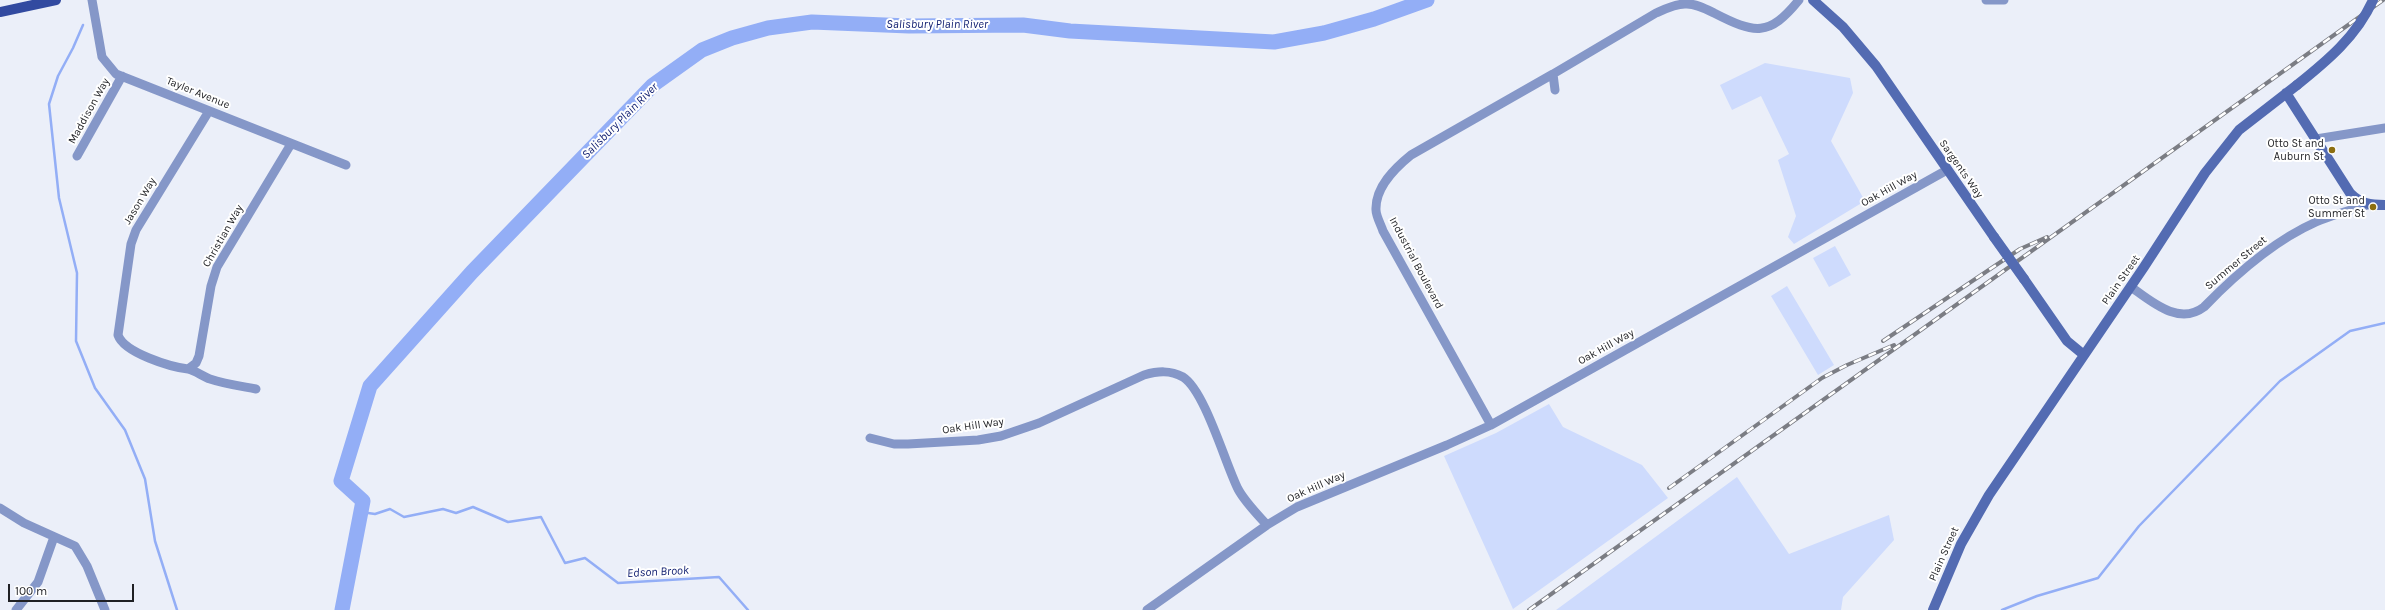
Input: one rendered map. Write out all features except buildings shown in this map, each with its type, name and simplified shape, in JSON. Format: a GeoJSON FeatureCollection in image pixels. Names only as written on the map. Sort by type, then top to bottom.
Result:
{"type":"FeatureCollection","features":[{"type":"Feature","properties":{"kind":"main road"},"geometry":{"type":"LineString","coordinates":[[0,12],[56,0]]}},
{"type":"Feature","properties":{"kind":"main road","name":"Sargents Way"},"geometry":{"type":"LineString","coordinates":[[1813,0],[1843,27],[1876,66],[2067,341],[2084,355]]}},
{"type":"Feature","properties":{"kind":"main road","name":"Plain Street"},"geometry":{"type":"LineString","coordinates":[[1933,610],[1975,518],[2043,413],[2131,287],[2228,142],[2252,118],[2297,85],[2339,49],[2354,32],[2373,0]]}},
{"type":"Feature","properties":{"kind":"main road"},"geometry":{"type":"LineString","coordinates":[[2286,93],[2350,194],[2358,201],[2368,205]]}},
{"type":"Feature","properties":{"kind":"main road","name":"Summer Street"},"geometry":{"type":"LineString","coordinates":[[2368,205],[2385,205]]}},
{"type":"Feature","properties":{"kind":"street","name":"Tayler Avenue"},"geometry":{"type":"LineString","coordinates":[[92,0],[102,57],[110,69],[122,76],[346,165]]}},
{"type":"Feature","properties":{"kind":"street","name":"Industrial Boulevard"},"geometry":{"type":"LineString","coordinates":[[1491,424],[1383,231],[1376,210],[1379,192],[1393,171],[1411,155],[1656,13],[1686,4],[1703,7],[1732,23],[1744,27],[1759,28],[1773,26],[1785,18],[1799,0]]}},
{"type":"Feature","properties":{"kind":"street"},"geometry":{"type":"LineString","coordinates":[[1986,0],[2004,0]]}},
{"type":"Feature","properties":{"kind":"street"},"geometry":{"type":"LineString","coordinates":[[1553,74],[1555,90]]}},
{"type":"Feature","properties":{"kind":"street","name":"Maddison Way"},"geometry":{"type":"LineString","coordinates":[[77,156],[122,76]]}},
{"type":"Feature","properties":{"kind":"street","name":"Jason Way"},"geometry":{"type":"LineString","coordinates":[[188,369],[176,368],[132,350],[118,338],[118,321],[131,244],[136,230],[209,111]]}},
{"type":"Feature","properties":{"kind":"street"},"geometry":{"type":"LineString","coordinates":[[2316,139],[2385,128]]}},
{"type":"Feature","properties":{"kind":"street","name":"Christian Way"},"geometry":{"type":"LineString","coordinates":[[188,369],[196,363],[199,356],[211,286],[217,267],[291,144]]}},
{"type":"Feature","properties":{"kind":"street","name":"Oak Hill Way"},"geometry":{"type":"LineString","coordinates":[[1147,610],[1267,525],[1297,507],[1447,445],[1491,424],[1947,170]]}},
{"type":"Feature","properties":{"kind":"street","name":"Summer Street"},"geometry":{"type":"LineString","coordinates":[[2131,287],[2166,310],[2183,315],[2193,314],[2204,307],[2266,252],[2294,234],[2316,222],[2368,205]]}},
{"type":"Feature","properties":{"kind":"street"},"geometry":{"type":"LineString","coordinates":[[188,369],[211,379],[256,389]]}},
{"type":"Feature","properties":{"kind":"street","name":"Oak Hill Way"},"geometry":{"type":"LineString","coordinates":[[870,438],[894,444],[908,444],[995,437],[1039,423],[1144,375],[1156,372],[1169,372],[1182,377],[1197,394],[1239,490],[1267,525]]}},
{"type":"Feature","properties":{"kind":"street"},"geometry":{"type":"LineString","coordinates":[[0,508],[54,537],[68,542],[80,552],[93,578],[105,610]]}},
{"type":"Feature","properties":{"kind":"street"},"geometry":{"type":"LineString","coordinates":[[16,610],[38,582],[54,537]]}},
{"type":"Feature","properties":{"kind":"shaded area"},"geometry":{"type":"Polygon","coordinates":[[[1765,63],[1850,78],[1853,93],[1831,141],[1865,201],[1794,244],[1788,237],[1796,216],[1778,160],[1789,154],[1761,96],[1732,110],[1720,85],[1765,63]]]}},
{"type":"Feature","properties":{"kind":"shaded area"},"geometry":{"type":"Polygon","coordinates":[[[1835,246],[1851,275],[1829,287],[1813,258],[1835,246]]]}},
{"type":"Feature","properties":{"kind":"shaded area"},"geometry":{"type":"Polygon","coordinates":[[[1787,286],[1834,365],[1818,375],[1771,296],[1787,286]]]}},
{"type":"Feature","properties":{"kind":"shaded area"},"geometry":{"type":"Polygon","coordinates":[[[1549,404],[1563,427],[1642,465],[1668,498],[1513,609],[1444,456],[1496,433],[1549,404]]]}},
{"type":"Feature","properties":{"kind":"shaded area"},"geometry":{"type":"Polygon","coordinates":[[[1737,477],[1789,554],[1889,515],[1894,540],[1843,597],[1841,610],[1556,610],[1737,477]]]}},
{"type":"Feature","properties":{"kind":"waterway","name":"Salisbury Plain River"},"geometry":{"type":"LineString","coordinates":[[342,610],[363,501],[341,481],[370,386],[472,272],[653,85],[702,50],[732,38],[768,28],[812,22],[909,26],[1023,25],[1070,31],[1274,42],[1324,33],[1374,19],[1427,0]]}},
{"type":"Feature","properties":{"kind":"waterway"},"geometry":{"type":"LineString","coordinates":[[83,25],[58,76],[49,104],[59,198],[77,273],[76,341],[95,388],[125,430],[145,479],[155,541],[177,610]]}},
{"type":"Feature","properties":{"kind":"waterway"},"geometry":{"type":"LineString","coordinates":[[2002,610],[2037,596],[2098,578],[2139,526],[2280,381],[2350,331],[2385,323]]}},
{"type":"Feature","properties":{"kind":"waterway","name":"Edson Brook"},"geometry":{"type":"LineString","coordinates":[[361,512],[375,514],[390,509],[404,517],[443,509],[456,513],[473,507],[508,522],[541,517],[565,563],[585,558],[618,583],[719,577],[748,610]]}},
{"type":"Feature","properties":{"kind":"railway"},"geometry":{"type":"LineString","coordinates":[[1529,610],[2383,0]]}},
{"type":"Feature","properties":{"kind":"railway"},"geometry":{"type":"LineString","coordinates":[[1883,341],[2020,249],[2047,237]]}},
{"type":"Feature","properties":{"kind":"railway"},"geometry":{"type":"LineString","coordinates":[[1669,488],[1822,378],[1847,365],[1894,345]]}},
{"type":"Feature","properties":{"kind":"place","name":"Otto St and Auburn St"},"geometry":{"type":"Point","coordinates":[2332,150]}},
{"type":"Feature","properties":{"kind":"place","name":"Otto St and Summer St"},"geometry":{"type":"Point","coordinates":[2373,207]}}]}
